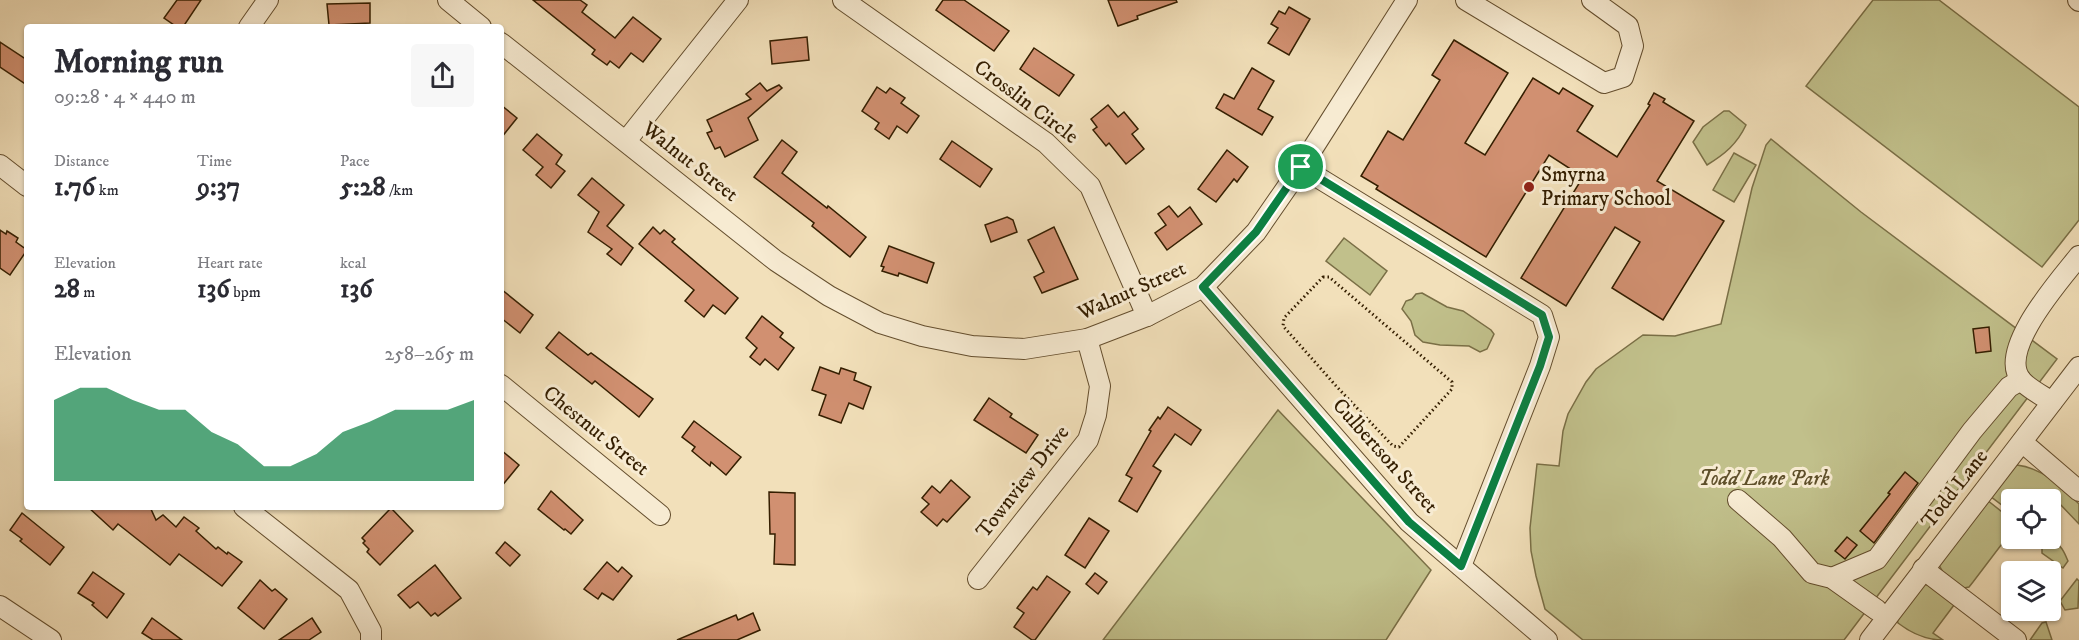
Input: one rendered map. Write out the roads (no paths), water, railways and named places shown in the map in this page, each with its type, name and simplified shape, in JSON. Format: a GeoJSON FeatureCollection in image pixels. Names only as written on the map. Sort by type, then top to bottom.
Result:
{"type":"FeatureCollection","features":[{"type":"Feature","properties":{"kind":"street"},"geometry":{"type":"LineString","coordinates":[[251,24],[268,0]]}},
{"type":"Feature","properties":{"kind":"street"},"geometry":{"type":"LineString","coordinates":[[448,0],[477,24]]}},
{"type":"Feature","properties":{"kind":"street"},"geometry":{"type":"LineString","coordinates":[[626,141],[738,0]]}},
{"type":"Feature","properties":{"kind":"street","name":"Crosslin Circle"},"geometry":{"type":"LineString","coordinates":[[843,0],[1046,143],[1090,186],[1147,316]]}},
{"type":"Feature","properties":{"kind":"street","name":"Walnut Street"},"geometry":{"type":"LineString","coordinates":[[504,45],[776,261],[829,297],[880,323],[922,336],[972,346],[1024,349],[1087,339],[1147,316],[1203,287],[1256,232],[1301,167],[1407,0]]}},
{"type":"Feature","properties":{"kind":"street"},"geometry":{"type":"LineString","coordinates":[[1466,0],[1604,83],[1623,77],[1633,46],[1628,26],[1592,0]]}},
{"type":"Feature","properties":{"kind":"street"},"geometry":{"type":"LineString","coordinates":[[0,165],[24,184]]}},
{"type":"Feature","properties":{"kind":"street"},"geometry":{"type":"LineString","coordinates":[[1301,167],[1542,315],[1549,337],[1540,366],[1461,566]]}},
{"type":"Feature","properties":{"kind":"street"},"geometry":{"type":"LineString","coordinates":[[2052,402],[2021,380],[2015,366],[2018,346],[2038,309],[2079,256]]}},
{"type":"Feature","properties":{"kind":"street","name":"Culbertson Street"},"geometry":{"type":"LineString","coordinates":[[1203,287],[1409,522],[1539,637]]}},
{"type":"Feature","properties":{"kind":"street","name":"Townview Drive"},"geometry":{"type":"LineString","coordinates":[[978,579],[1088,440],[1100,386],[1087,339]]}},
{"type":"Feature","properties":{"kind":"street","name":"Todd Lane"},"geometry":{"type":"LineString","coordinates":[[1870,640],[2079,367]]}},
{"type":"Feature","properties":{"kind":"street"},"geometry":{"type":"LineString","coordinates":[[1833,578],[1877,559],[1972,431],[2009,387],[2021,380]]}},
{"type":"Feature","properties":{"kind":"street","name":"Chestnut Street"},"geometry":{"type":"LineString","coordinates":[[504,387],[660,515]]}},
{"type":"Feature","properties":{"kind":"street"},"geometry":{"type":"LineString","coordinates":[[2022,442],[2079,491]]}},
{"type":"Feature","properties":{"kind":"street"},"geometry":{"type":"LineString","coordinates":[[1738,500],[1782,538],[1812,573],[1833,578],[1877,610]]}},
{"type":"Feature","properties":{"kind":"street"},"geometry":{"type":"LineString","coordinates":[[248,510],[349,590],[371,631],[371,640]]}},
{"type":"Feature","properties":{"kind":"street"},"geometry":{"type":"LineString","coordinates":[[1923,569],[2016,640]]}},
{"type":"Feature","properties":{"kind":"street"},"geometry":{"type":"LineString","coordinates":[[0,606],[51,640]]}},
{"type":"Feature","properties":{"kind":"place","name":"Smyrna Primary School"},"geometry":{"type":"Point","coordinates":[1529,187]}},
{"type":"Feature","properties":{"kind":"park label","name":"Todd Lane Park"},"geometry":{"type":"Point","coordinates":[1764,479]}}]}
